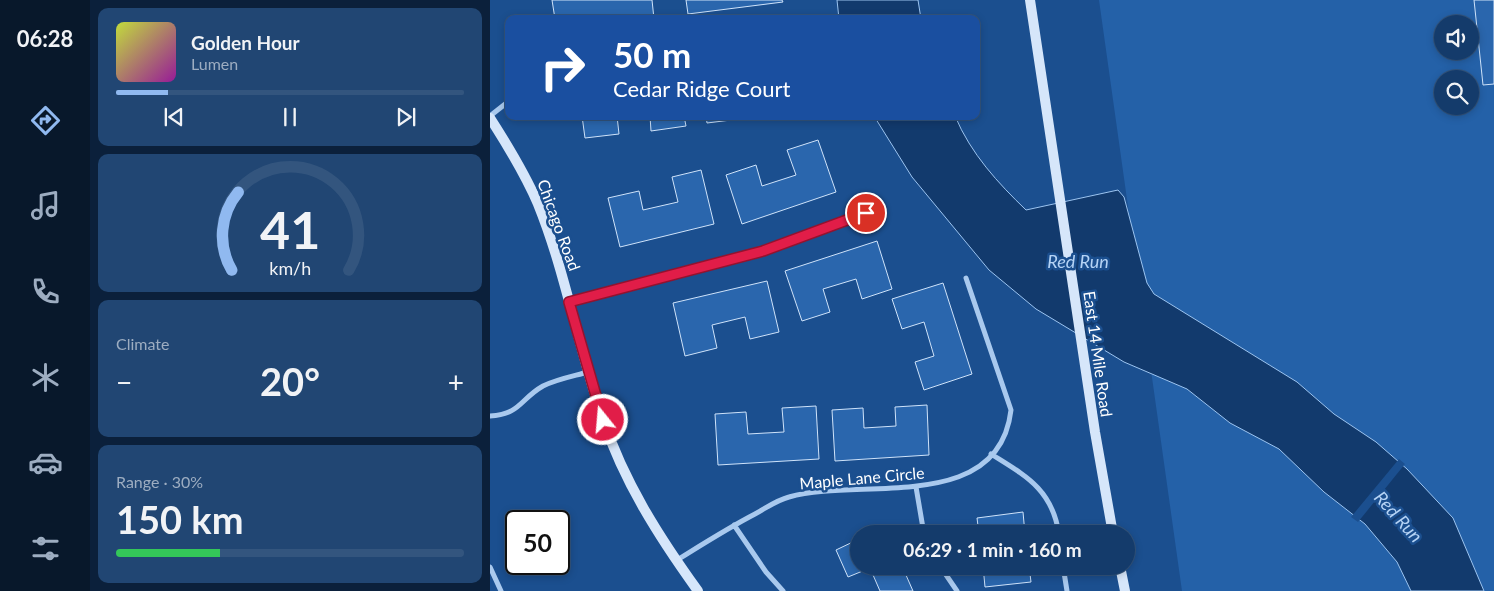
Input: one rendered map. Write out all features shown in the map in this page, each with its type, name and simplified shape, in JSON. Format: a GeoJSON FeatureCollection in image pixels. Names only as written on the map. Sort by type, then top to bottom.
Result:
{"type":"FeatureCollection","features":[{"type":"Feature","properties":{"kind":"main road","name":"East 14 Mile Road"},"geometry":{"type":"LineString","coordinates":[[1030,0],[1084,362],[1111,525]]}},
{"type":"Feature","properties":{"kind":"main road","name":"Chicago Road"},"geometry":{"type":"LineString","coordinates":[[490,117],[525,176],[538,204],[603,420],[622,468],[640,506],[698,591]]}},
{"type":"Feature","properties":{"kind":"main road"},"geometry":{"type":"LineString","coordinates":[[1122,575],[1125,591]]}},
{"type":"Feature","properties":{"kind":"street"},"geometry":{"type":"LineString","coordinates":[[490,117],[505,104]]}},
{"type":"Feature","properties":{"kind":"street"},"geometry":{"type":"LineString","coordinates":[[569,302],[763,251],[866,213]]}},
{"type":"Feature","properties":{"kind":"street","name":"Maple Lane Circle"},"geometry":{"type":"LineString","coordinates":[[676,560],[734,525],[787,497],[811,492],[916,487],[937,484],[973,470],[991,454],[1009,426],[1010,410],[966,278]]}},
{"type":"Feature","properties":{"kind":"street"},"geometry":{"type":"LineString","coordinates":[[490,416],[510,413],[534,392],[549,384],[588,372]]}},
{"type":"Feature","properties":{"kind":"street"},"geometry":{"type":"LineString","coordinates":[[991,454],[1029,478],[1043,492],[1051,506],[1056,525]]}},
{"type":"Feature","properties":{"kind":"street"},"geometry":{"type":"LineString","coordinates":[[916,487],[922,525]]}},
{"type":"Feature","properties":{"kind":"street"},"geometry":{"type":"LineString","coordinates":[[734,525],[766,572],[783,591]]}},
{"type":"Feature","properties":{"kind":"street"},"geometry":{"type":"LineString","coordinates":[[490,567],[502,591]]}},
{"type":"Feature","properties":{"kind":"street"},"geometry":{"type":"LineString","coordinates":[[946,575],[957,591]]}},
{"type":"Feature","properties":{"kind":"street"},"geometry":{"type":"LineString","coordinates":[[1065,575],[1067,591]]}},
{"type":"Feature","properties":{"kind":"shaded area"},"geometry":{"type":"Polygon","coordinates":[[[1099,0],[1494,0],[1494,591],[1182,591],[1099,0]]]}},
{"type":"Feature","properties":{"kind":"water"},"geometry":{"type":"Polygon","coordinates":[[[837,0],[918,0],[920,15],[839,15],[837,0]]]}},
{"type":"Feature","properties":{"kind":"water","name":"Red Run"},"geometry":{"type":"Polygon","coordinates":[[[876,120],[957,120],[969,143],[986,167],[1026,210],[1118,190],[1124,197],[1147,283],[1154,294],[1297,382],[1334,414],[1376,442],[1407,469],[1453,518],[1484,591],[1411,591],[1397,562],[1365,524],[1324,492],[1279,449],[1230,423],[1187,389],[1124,362],[1036,309],[989,270],[912,177],[876,120]]]}},
{"type":"Feature","properties":{"kind":"pier"},"geometry":{"type":"Polygon","coordinates":[[[1399,459],[1405,464],[1358,522],[1351,517],[1399,459]]]}},
{"type":"Feature","properties":{"kind":"building"},"geometry":{"type":"Polygon","coordinates":[[[552,0],[652,0],[654,15],[554,15],[552,0]]]}},
{"type":"Feature","properties":{"kind":"building"},"geometry":{"type":"Polygon","coordinates":[[[686,0],[782,0],[783,2],[688,14],[686,0]]]}},
{"type":"Feature","properties":{"kind":"building"},"geometry":{"type":"Polygon","coordinates":[[[1474,0],[1494,0],[1494,84],[1483,85],[1479,47],[1479,15],[1476,15],[1474,0]]]}},
{"type":"Feature","properties":{"kind":"building"},"geometry":{"type":"Polygon","coordinates":[[[583,120],[617,120],[619,134],[585,138],[583,120]]]}},
{"type":"Feature","properties":{"kind":"building"},"geometry":{"type":"Polygon","coordinates":[[[650,120],[685,120],[686,126],[651,131],[650,120]]]}},
{"type":"Feature","properties":{"kind":"building"},"geometry":{"type":"Polygon","coordinates":[[[707,120],[731,120],[707,123],[707,120]]]}},
{"type":"Feature","properties":{"kind":"building"},"geometry":{"type":"Polygon","coordinates":[[[818,140],[836,192],[742,224],[726,175],[756,165],[762,186],[796,175],[787,150],[818,140]]]}},
{"type":"Feature","properties":{"kind":"building"},"geometry":{"type":"Polygon","coordinates":[[[701,170],[714,224],[620,247],[608,198],[639,191],[643,210],[678,202],[672,177],[701,170]]]}},
{"type":"Feature","properties":{"kind":"building"},"geometry":{"type":"Polygon","coordinates":[[[877,241],[892,289],[862,299],[856,279],[823,289],[830,312],[802,321],[785,271],[877,241]]]}},
{"type":"Feature","properties":{"kind":"building"},"geometry":{"type":"Polygon","coordinates":[[[767,281],[779,332],[750,339],[745,317],[712,325],[717,348],[685,356],[673,303],[767,281]]]}},
{"type":"Feature","properties":{"kind":"building"},"geometry":{"type":"Polygon","coordinates":[[[943,283],[972,374],[924,390],[915,362],[934,356],[924,322],[902,329],[892,299],[943,283]]]}},
{"type":"Feature","properties":{"kind":"building"},"geometry":{"type":"Polygon","coordinates":[[[927,405],[929,455],[835,461],[832,410],[863,408],[864,428],[896,426],[895,407],[927,405]]]}},
{"type":"Feature","properties":{"kind":"building"},"geometry":{"type":"Polygon","coordinates":[[[816,406],[819,459],[718,465],[715,414],[746,412],[748,434],[784,432],[782,408],[816,406]]]}},
{"type":"Feature","properties":{"kind":"building"},"geometry":{"type":"Polygon","coordinates":[[[1023,512],[1024,525],[978,525],[977,518],[1023,512]]]}},
{"type":"Feature","properties":{"kind":"building"},"geometry":{"type":"Polygon","coordinates":[[[850,543],[850,575],[853,575],[848,577],[836,550],[850,543]]]}},
{"type":"Feature","properties":{"kind":"building"},"geometry":{"type":"Polygon","coordinates":[[[873,575],[906,575],[913,591],[880,591],[873,575]]]}},
{"type":"Feature","properties":{"kind":"building"},"geometry":{"type":"Polygon","coordinates":[[[984,575],[1030,575],[1031,582],[985,587],[984,575]]]}},
{"type":"Feature","properties":{"kind":"route"},"geometry":{"type":"LineString","coordinates":[[603,420],[569,302],[763,251],[866,213]]}}]}
